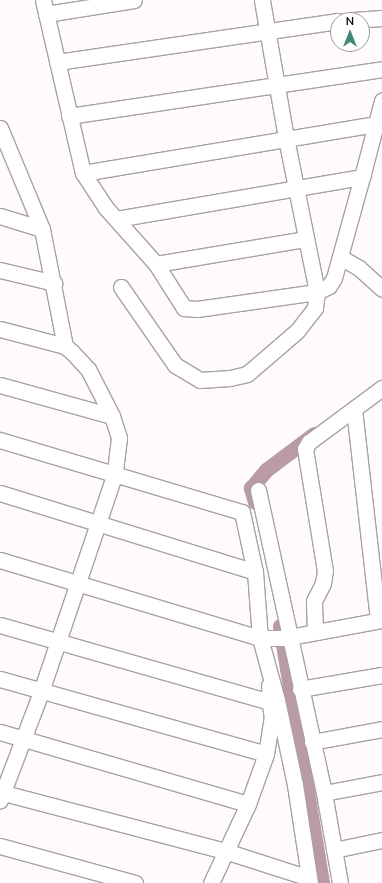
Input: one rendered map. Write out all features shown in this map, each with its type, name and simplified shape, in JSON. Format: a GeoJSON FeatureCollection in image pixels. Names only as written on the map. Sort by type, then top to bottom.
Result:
{"type":"FeatureCollection","features":[{"type":"Feature","properties":{"kind":"street"},"geometry":{"type":"LineString","coordinates":[[134,0],[44,7],[83,173],[100,200],[156,264],[182,306],[188,310],[317,292],[332,282],[382,101]]}},
{"type":"Feature","properties":{"kind":"street"},"geometry":{"type":"LineString","coordinates":[[121,287],[175,365],[200,380],[214,380],[247,374],[268,358],[297,331],[311,314],[316,303],[317,292],[286,138],[262,0]]}},
{"type":"Feature","properties":{"kind":"street"},"geometry":{"type":"LineString","coordinates":[[370,19],[382,18]]}},
{"type":"Feature","properties":{"kind":"street"},"geometry":{"type":"LineString","coordinates":[[57,62],[330,22]]}},
{"type":"Feature","properties":{"kind":"street"},"geometry":{"type":"LineString","coordinates":[[69,116],[382,69]]}},
{"type":"Feature","properties":{"kind":"street"},"geometry":{"type":"LineString","coordinates":[[83,173],[375,124]]}},
{"type":"Feature","properties":{"kind":"street"},"geometry":{"type":"LineString","coordinates":[[0,128],[42,229],[54,283],[64,346]]}},
{"type":"Feature","properties":{"kind":"street"},"geometry":{"type":"LineString","coordinates":[[116,219],[362,177]]}},
{"type":"Feature","properties":{"kind":"street"},"geometry":{"type":"LineString","coordinates":[[0,216],[42,229]]}},
{"type":"Feature","properties":{"kind":"street"},"geometry":{"type":"LineString","coordinates":[[156,264],[306,239]]}},
{"type":"Feature","properties":{"kind":"street"},"geometry":{"type":"LineString","coordinates":[[340,257],[359,268],[382,289]]}},
{"type":"Feature","properties":{"kind":"street"},"geometry":{"type":"LineString","coordinates":[[0,270],[54,283]]}},
{"type":"Feature","properties":{"kind":"street"},"geometry":{"type":"LineString","coordinates":[[0,329],[64,346],[88,370],[112,416],[119,438],[115,473],[41,692],[1,795],[225,851],[309,881],[295,785],[260,638],[255,572],[242,512],[115,473],[0,440]]}},
{"type":"Feature","properties":{"kind":"street"},"geometry":{"type":"LineString","coordinates":[[0,385],[112,416]]}},
{"type":"Feature","properties":{"kind":"street"},"geometry":{"type":"LineString","coordinates":[[315,632],[314,601],[323,583],[325,571],[305,449],[309,442],[382,388]]}},
{"type":"Feature","properties":{"kind":"street"},"geometry":{"type":"LineString","coordinates":[[0,560],[260,638],[284,638],[380,620],[354,409]]}},
{"type":"Feature","properties":{"kind":"street"},"geometry":{"type":"LineString","coordinates":[[258,490],[284,638],[300,689],[324,793],[340,883]]}},
{"type":"Feature","properties":{"kind":"street"},"geometry":{"type":"LineString","coordinates":[[0,493],[255,572]]}},
{"type":"Feature","properties":{"kind":"street"},"geometry":{"type":"LineString","coordinates":[[0,625],[270,702]]}},
{"type":"Feature","properties":{"kind":"street"},"geometry":{"type":"LineString","coordinates":[[211,883],[248,804],[266,754],[272,718],[269,672]]}},
{"type":"Feature","properties":{"kind":"street"},"geometry":{"type":"LineString","coordinates":[[300,689],[382,675]]}},
{"type":"Feature","properties":{"kind":"street"},"geometry":{"type":"LineString","coordinates":[[0,679],[41,692],[266,754]]}},
{"type":"Feature","properties":{"kind":"street"},"geometry":{"type":"LineString","coordinates":[[312,742],[382,729]]}},
{"type":"Feature","properties":{"kind":"street"},"geometry":{"type":"LineString","coordinates":[[0,732],[248,804]]}},
{"type":"Feature","properties":{"kind":"street"},"geometry":{"type":"LineString","coordinates":[[324,793],[382,782]]}},
{"type":"Feature","properties":{"kind":"street"},"geometry":{"type":"LineString","coordinates":[[334,850],[382,840]]}},
{"type":"Feature","properties":{"kind":"street"},"geometry":{"type":"LineString","coordinates":[[0,846],[135,883]]}},
{"type":"Feature","properties":{"kind":"waterway"},"geometry":{"type":"LineString","coordinates":[[255,502],[251,488],[266,470],[314,434]]}},
{"type":"Feature","properties":{"kind":"waterway"},"geometry":{"type":"LineString","coordinates":[[280,626],[322,883]]}}]}
